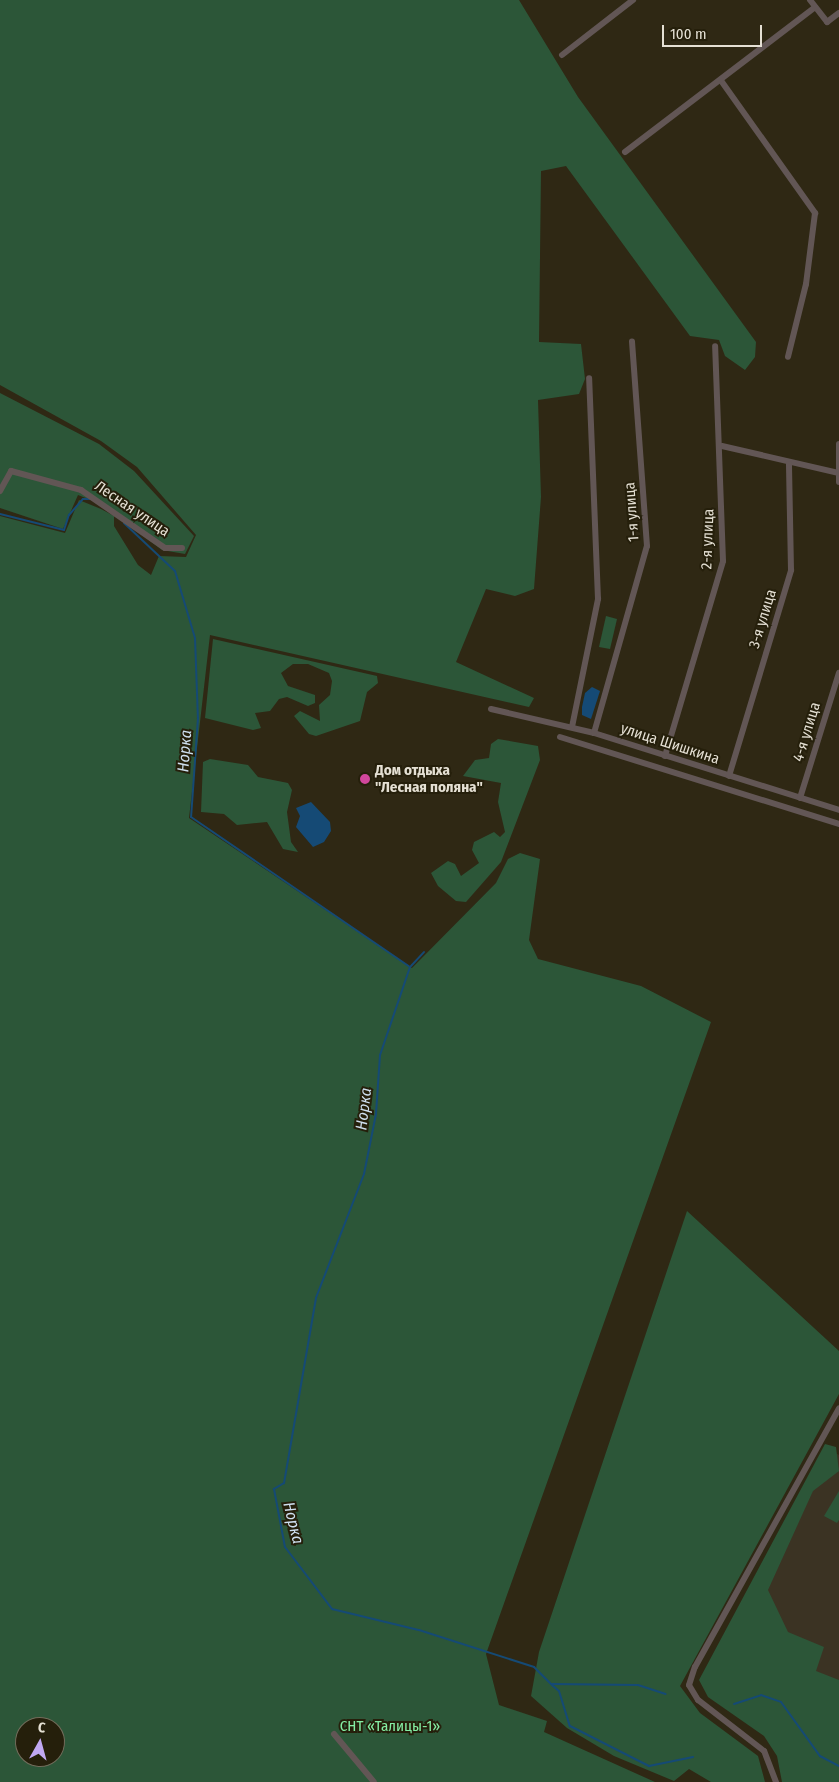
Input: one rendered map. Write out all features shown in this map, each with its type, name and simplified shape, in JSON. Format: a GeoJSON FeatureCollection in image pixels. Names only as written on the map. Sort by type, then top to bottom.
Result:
{"type":"FeatureCollection","features":[{"type":"Feature","properties":{"kind":"street"},"geometry":{"type":"LineString","coordinates":[[562,55],[633,0]]}},
{"type":"Feature","properties":{"kind":"street"},"geometry":{"type":"LineString","coordinates":[[810,0],[827,22],[839,13]]}},
{"type":"Feature","properties":{"kind":"street"},"geometry":{"type":"LineString","coordinates":[[625,152],[722,82],[815,7]]}},
{"type":"Feature","properties":{"kind":"street"},"geometry":{"type":"LineString","coordinates":[[722,82],[815,214],[806,284],[788,357]]}},
{"type":"Feature","properties":{"kind":"street","name":"1-я улица"},"geometry":{"type":"LineString","coordinates":[[594,733],[647,546],[632,342]]}},
{"type":"Feature","properties":{"kind":"street","name":"2-я улица"},"geometry":{"type":"LineString","coordinates":[[665,756],[721,572],[722,446],[715,346]]}},
{"type":"Feature","properties":{"kind":"street"},"geometry":{"type":"LineString","coordinates":[[572,727],[598,599],[589,378]]}},
{"type":"Feature","properties":{"kind":"street"},"geometry":{"type":"LineString","coordinates":[[839,444],[839,482]]}},
{"type":"Feature","properties":{"kind":"street"},"geometry":{"type":"LineString","coordinates":[[722,446],[789,464],[838,472]]}},
{"type":"Feature","properties":{"kind":"street","name":"3-я улица"},"geometry":{"type":"LineString","coordinates":[[729,776],[791,570],[789,464]]}},
{"type":"Feature","properties":{"kind":"street","name":"Лесная улица"},"geometry":{"type":"LineString","coordinates":[[0,491],[12,471],[82,490],[164,548],[182,548]]}},
{"type":"Feature","properties":{"kind":"street","name":"4-я улица"},"geometry":{"type":"LineString","coordinates":[[800,798],[839,673]]}},
{"type":"Feature","properties":{"kind":"street","name":"улица Шишкина"},"geometry":{"type":"LineString","coordinates":[[491,709],[594,733],[839,810]]}},
{"type":"Feature","properties":{"kind":"street"},"geometry":{"type":"LineString","coordinates":[[560,738],[839,824]]}},
{"type":"Feature","properties":{"kind":"street"},"geometry":{"type":"LineString","coordinates":[[776,1782],[764,1752],[698,1700],[689,1685],[695,1667],[839,1408]]}},
{"type":"Feature","properties":{"kind":"street"},"geometry":{"type":"LineString","coordinates":[[334,1734],[374,1782]]}},
{"type":"Feature","properties":{"kind":"shaded area"},"geometry":{"type":"Polygon","coordinates":[[[825,1447],[839,1455],[839,1709],[750,1590],[825,1447]]]}},
{"type":"Feature","properties":{"kind":"green space","name":"СНТ «Талицы-1»"},"geometry":{"type":"Polygon","coordinates":[[[0,0],[519,0],[578,97],[756,342],[755,357],[745,370],[725,356],[719,340],[690,336],[566,166],[541,171],[539,342],[581,344],[585,379],[579,394],[538,400],[541,497],[534,589],[515,596],[486,589],[456,662],[534,698],[529,707],[210,635],[189,818],[412,968],[496,883],[508,859],[520,853],[540,859],[529,940],[538,959],[641,986],[711,1022],[486,1654],[499,1705],[547,1721],[544,1732],[655,1782],[0,1782],[0,516],[65,533],[79,500],[114,516],[114,526],[138,565],[151,575],[159,556],[186,557],[196,535],[137,467],[101,441],[0,385],[0,0]]]}},
{"type":"Feature","properties":{"kind":"green space"},"geometry":{"type":"Polygon","coordinates":[[[0,393],[99,444],[134,471],[194,536],[185,554],[162,550],[101,504],[78,495],[63,529],[0,508],[0,393]]]}},
{"type":"Feature","properties":{"kind":"green space"},"geometry":{"type":"Polygon","coordinates":[[[606,616],[617,619],[610,649],[599,647],[606,616]]]}},
{"type":"Feature","properties":{"kind":"green space"},"geometry":{"type":"Polygon","coordinates":[[[213,639],[377,676],[378,683],[367,692],[360,721],[316,736],[309,734],[294,716],[300,711],[320,721],[319,705],[330,695],[332,681],[329,673],[308,664],[293,664],[281,673],[288,686],[315,695],[315,703],[308,706],[287,697],[279,699],[270,711],[255,713],[261,728],[253,730],[205,718],[213,639]]]}},
{"type":"Feature","properties":{"kind":"green space"},"geometry":{"type":"Polygon","coordinates":[[[498,739],[538,746],[540,760],[501,862],[466,902],[456,901],[438,886],[431,873],[448,861],[455,864],[461,876],[479,863],[472,850],[474,842],[494,832],[500,837],[505,832],[498,802],[501,783],[463,776],[475,760],[489,758],[491,744],[498,739]]]}},
{"type":"Feature","properties":{"kind":"green space"},"geometry":{"type":"Polygon","coordinates":[[[210,759],[248,765],[258,777],[288,783],[292,790],[287,812],[291,842],[298,852],[283,849],[267,822],[237,825],[224,814],[201,812],[203,762],[210,759]]]}},
{"type":"Feature","properties":{"kind":"green space"},"geometry":{"type":"Polygon","coordinates":[[[687,1211],[839,1351],[839,1394],[680,1686],[700,1713],[758,1756],[765,1782],[711,1782],[689,1769],[674,1781],[614,1756],[567,1728],[531,1696],[539,1652],[687,1211]]]}},
{"type":"Feature","properties":{"kind":"green space"},"geometry":{"type":"Polygon","coordinates":[[[825,1444],[836,1447],[839,1471],[813,1491],[768,1590],[788,1632],[824,1647],[816,1671],[839,1680],[839,1782],[782,1782],[777,1756],[764,1736],[708,1697],[699,1680],[825,1444]]]}},
{"type":"Feature","properties":{"kind":"green space"},"geometry":{"type":"Polygon","coordinates":[[[839,1491],[839,1520],[837,1523],[824,1516],[839,1491]]]}},
{"type":"Feature","properties":{"kind":"water"},"geometry":{"type":"Polygon","coordinates":[[[592,687],[600,691],[591,719],[582,715],[582,707],[585,693],[592,687]]]}},
{"type":"Feature","properties":{"kind":"water"},"geometry":{"type":"Polygon","coordinates":[[[311,802],[330,822],[331,831],[324,842],[313,847],[296,827],[300,816],[296,808],[311,802]]]}},
{"type":"Feature","properties":{"kind":"waterway","name":"Норка"},"geometry":{"type":"LineString","coordinates":[[0,514],[64,530],[69,515],[83,499],[90,499]]}},
{"type":"Feature","properties":{"kind":"waterway","name":"Норка"},"geometry":{"type":"LineString","coordinates":[[124,523],[175,571],[195,638],[198,718],[191,817],[410,967],[380,1055],[376,1114],[364,1174],[316,1298],[284,1483],[274,1489],[285,1547],[332,1609],[419,1630],[534,1667],[551,1684],[638,1685],[666,1694]]}},
{"type":"Feature","properties":{"kind":"waterway"},"geometry":{"type":"LineString","coordinates":[[411,966],[424,952]]}},
{"type":"Feature","properties":{"kind":"waterway"},"geometry":{"type":"LineString","coordinates":[[552,1685],[559,1691],[570,1726],[649,1766],[693,1757]]}},
{"type":"Feature","properties":{"kind":"waterway","name":"Норка"},"geometry":{"type":"LineString","coordinates":[[734,1704],[761,1695],[781,1702],[820,1756],[839,1766]]}},
{"type":"Feature","properties":{"kind":"place","name":"Дом отдыха \"Лесная поляна\""},"geometry":{"type":"Point","coordinates":[365,779]}}]}
